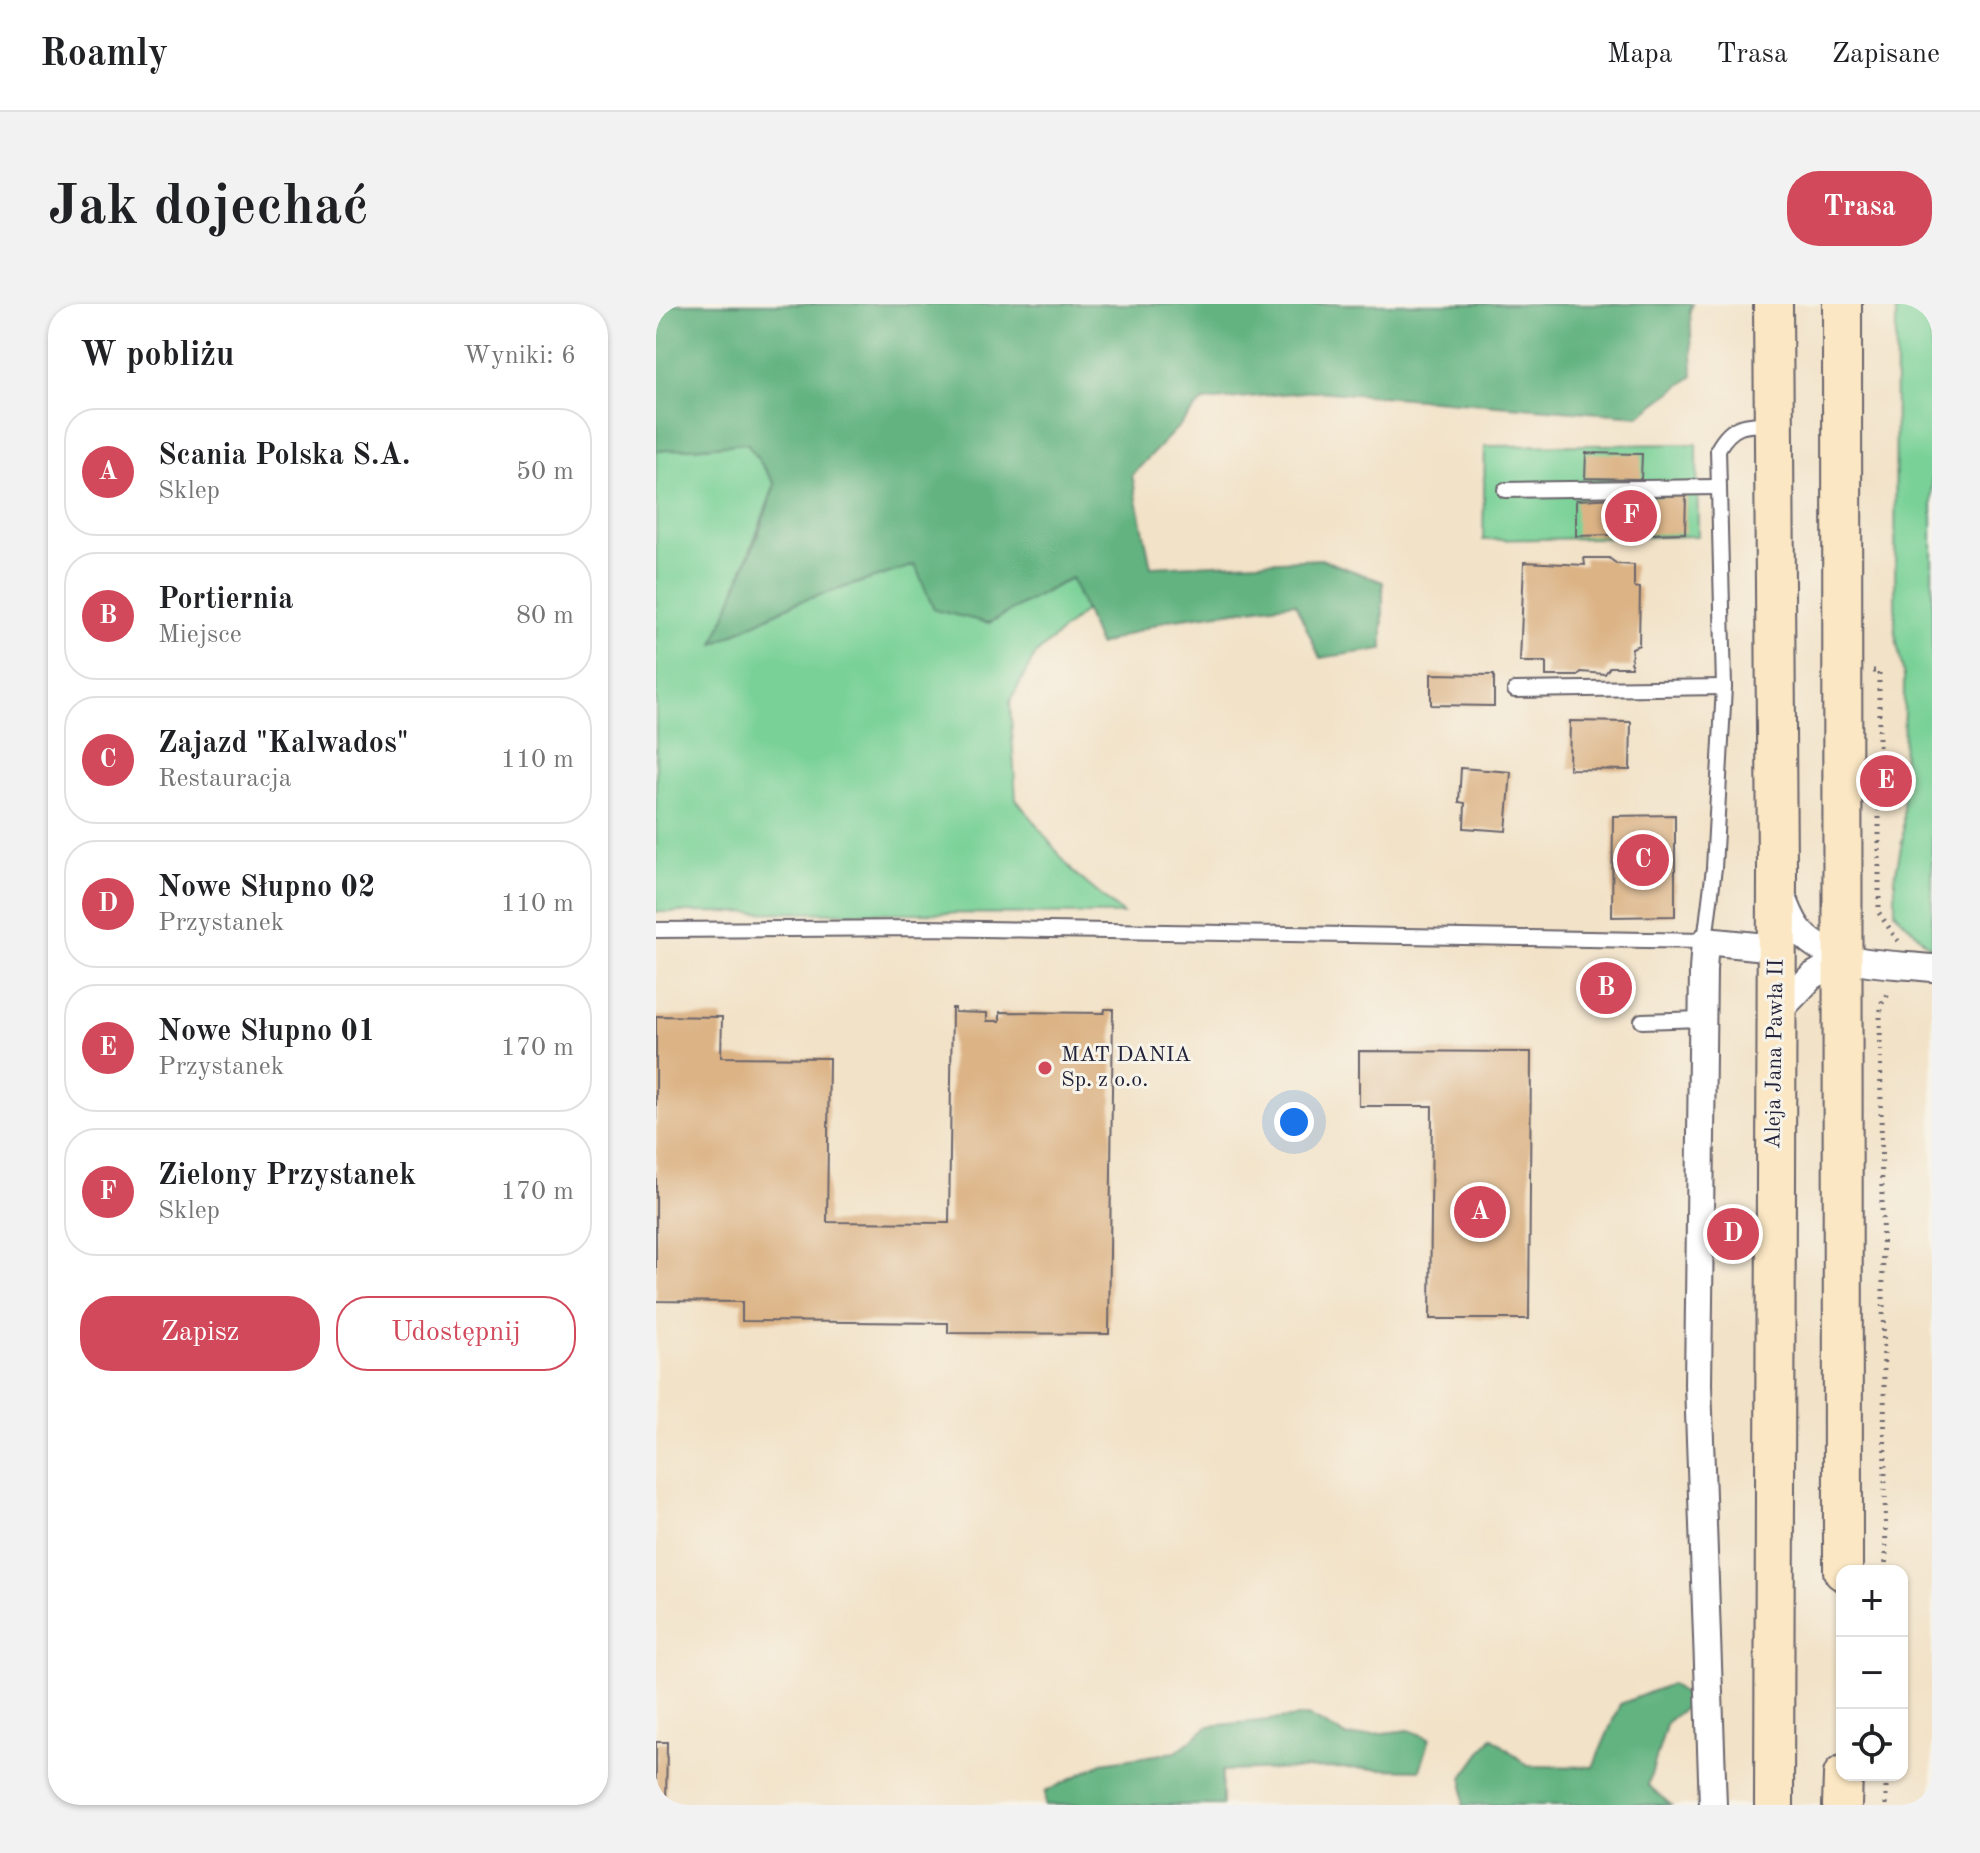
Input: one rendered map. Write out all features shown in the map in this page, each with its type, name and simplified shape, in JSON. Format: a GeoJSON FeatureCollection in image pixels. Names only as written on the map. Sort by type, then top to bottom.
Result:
{"type":"FeatureCollection","features":[{"type":"Feature","properties":{"kind":"main road","name":"Aleja Jana Pawła II"},"geometry":{"type":"LineString","coordinates":[[1773,304],[1776,884],[1774,1805]]}},
{"type":"Feature","properties":{"kind":"main road"},"geometry":{"type":"LineString","coordinates":[[1842,304],[1843,1565]]}},
{"type":"Feature","properties":{"kind":"main road"},"geometry":{"type":"LineString","coordinates":[[1842,1805],[1843,1781]]}},
{"type":"Feature","properties":{"kind":"street"},"geometry":{"type":"LineString","coordinates":[[1776,884],[1797,927],[1817,948],[1844,957],[1932,968]]}},
{"type":"Feature","properties":{"kind":"street"},"geometry":{"type":"LineString","coordinates":[[1713,1805],[1698,1384],[1705,941],[1776,948]]}},
{"type":"Feature","properties":{"kind":"street"},"geometry":{"type":"LineString","coordinates":[[1775,1015],[1811,977],[1844,957]]}},
{"type":"Feature","properties":{"kind":"lane"},"geometry":{"type":"LineString","coordinates":[[656,930],[925,928],[1705,941],[1714,868],[1724,687],[1718,449],[1725,435],[1744,424],[1774,424]]}},
{"type":"Feature","properties":{"kind":"lane"},"geometry":{"type":"LineString","coordinates":[[1505,490],[1717,487]]}},
{"type":"Feature","properties":{"kind":"lane"},"geometry":{"type":"LineString","coordinates":[[1515,690],[1724,687]]}},
{"type":"Feature","properties":{"kind":"lane"},"geometry":{"type":"LineString","coordinates":[[1642,1021],[1702,1019]]}},
{"type":"Feature","properties":{"kind":"path"},"geometry":{"type":"LineString","coordinates":[[1878,867],[1879,913],[1898,942]]}},
{"type":"Feature","properties":{"kind":"path"},"geometry":{"type":"LineString","coordinates":[[1886,1565],[1880,1015],[1882,1003],[1894,986]]}},
{"type":"Feature","properties":{"kind":"path"},"geometry":{"type":"LineString","coordinates":[[1698,1244],[1740,1243],[1741,1212]]}},
{"type":"Feature","properties":{"kind":"path"},"geometry":{"type":"LineString","coordinates":[[1886,1781],[1886,1805]]}},
{"type":"Feature","properties":{"kind":"green space"},"geometry":{"type":"Polygon","coordinates":[[[656,304],[1693,304],[1690,310],[1693,376],[1639,416],[1316,391],[1203,401],[1132,475],[1151,567],[1321,559],[1383,582],[1383,649],[1320,658],[1295,603],[1168,620],[1099,645],[1071,578],[989,623],[934,610],[915,565],[795,603],[714,644],[775,484],[747,443],[656,451],[656,304]]]}},
{"type":"Feature","properties":{"kind":"green space"},"geometry":{"type":"Polygon","coordinates":[[[1896,304],[1932,304],[1932,949],[1895,912],[1895,877],[1903,837],[1904,677],[1895,633],[1896,304]]]}},
{"type":"Feature","properties":{"kind":"green space"},"geometry":{"type":"Polygon","coordinates":[[[747,443],[775,484],[715,644],[795,603],[915,565],[989,623],[1071,578],[1085,611],[1035,655],[1010,702],[1016,799],[1073,872],[1123,914],[656,912],[656,451],[747,443]]]}},
{"type":"Feature","properties":{"kind":"green space"},"geometry":{"type":"Polygon","coordinates":[[[1697,444],[1698,536],[1483,540],[1485,446],[1697,444]]]}},
{"type":"Feature","properties":{"kind":"green space"},"geometry":{"type":"Polygon","coordinates":[[[1671,1684],[1693,1701],[1667,1722],[1648,1785],[1671,1805],[1463,1805],[1463,1777],[1492,1737],[1528,1766],[1593,1767],[1620,1704],[1671,1684]]]}},
{"type":"Feature","properties":{"kind":"green space"},"geometry":{"type":"Polygon","coordinates":[[[1309,1716],[1348,1737],[1409,1730],[1430,1738],[1420,1770],[1335,1768],[1222,1771],[1222,1805],[1045,1805],[1045,1792],[1102,1763],[1176,1752],[1209,1726],[1309,1716]]]}},
{"type":"Feature","properties":{"kind":"building"},"geometry":{"type":"Polygon","coordinates":[[[1586,453],[1642,454],[1641,479],[1585,478],[1586,453]]]}},
{"type":"Feature","properties":{"kind":"building"},"geometry":{"type":"Polygon","coordinates":[[[1686,495],[1685,533],[1576,536],[1576,500],[1686,495]]]}},
{"type":"Feature","properties":{"kind":"building"},"geometry":{"type":"Polygon","coordinates":[[[1584,558],[1609,558],[1617,564],[1634,565],[1634,587],[1640,588],[1639,645],[1632,648],[1631,667],[1610,667],[1605,674],[1581,672],[1578,676],[1546,676],[1546,662],[1520,662],[1524,562],[1585,565],[1584,558]]]}},
{"type":"Feature","properties":{"kind":"building"},"geometry":{"type":"Polygon","coordinates":[[[1431,674],[1494,675],[1494,706],[1431,705],[1431,674]]]}},
{"type":"Feature","properties":{"kind":"building"},"geometry":{"type":"Polygon","coordinates":[[[1570,721],[1631,722],[1630,770],[1569,769],[1570,721]]]}},
{"type":"Feature","properties":{"kind":"building"},"geometry":{"type":"Polygon","coordinates":[[[1461,768],[1511,772],[1506,831],[1464,828],[1465,803],[1459,802],[1461,768]]]}},
{"type":"Feature","properties":{"kind":"building"},"geometry":{"type":"Polygon","coordinates":[[[1675,815],[1675,916],[1612,917],[1613,816],[1675,815]]]}},
{"type":"Feature","properties":{"kind":"building"},"geometry":{"type":"Polygon","coordinates":[[[1600,983],[1612,983],[1612,993],[1600,993],[1600,983]]]}},
{"type":"Feature","properties":{"kind":"building"},"geometry":{"type":"Polygon","coordinates":[[[952,1008],[955,1012],[987,1013],[987,1021],[1000,1021],[1000,1012],[1104,1013],[1105,1009],[1113,1009],[1109,1334],[948,1333],[948,1323],[742,1321],[742,1302],[656,1301],[656,1016],[722,1017],[721,1057],[829,1058],[827,1222],[949,1223],[952,1008]]]}},
{"type":"Feature","properties":{"kind":"building"},"geometry":{"type":"Polygon","coordinates":[[[1359,1051],[1531,1052],[1529,1319],[1430,1319],[1432,1106],[1359,1106],[1359,1051]]]}},
{"type":"Feature","properties":{"kind":"building"},"geometry":{"type":"Polygon","coordinates":[[[656,1742],[667,1742],[666,1805],[656,1805],[656,1742]]]}},
{"type":"Feature","properties":{"kind":"place","name":"Zielony Przystanek"},"geometry":{"type":"Point","coordinates":[1631,516]}},
{"type":"Feature","properties":{"kind":"place","name":"Nowe Słupno 01"},"geometry":{"type":"Point","coordinates":[1886,781]}},
{"type":"Feature","properties":{"kind":"place","name":"Zajazd \"Kalwados\""},"geometry":{"type":"Point","coordinates":[1643,860]}},
{"type":"Feature","properties":{"kind":"place","name":"Portiernia"},"geometry":{"type":"Point","coordinates":[1606,988]}},
{"type":"Feature","properties":{"kind":"place","name":"MAT DANIA Sp. z o.o."},"geometry":{"type":"Point","coordinates":[1045,1068]}},
{"type":"Feature","properties":{"kind":"place","name":"Scania Polska S.A."},"geometry":{"type":"Point","coordinates":[1480,1212]}},
{"type":"Feature","properties":{"kind":"place","name":"Nowe Słupno 02"},"geometry":{"type":"Point","coordinates":[1733,1234]}}]}
